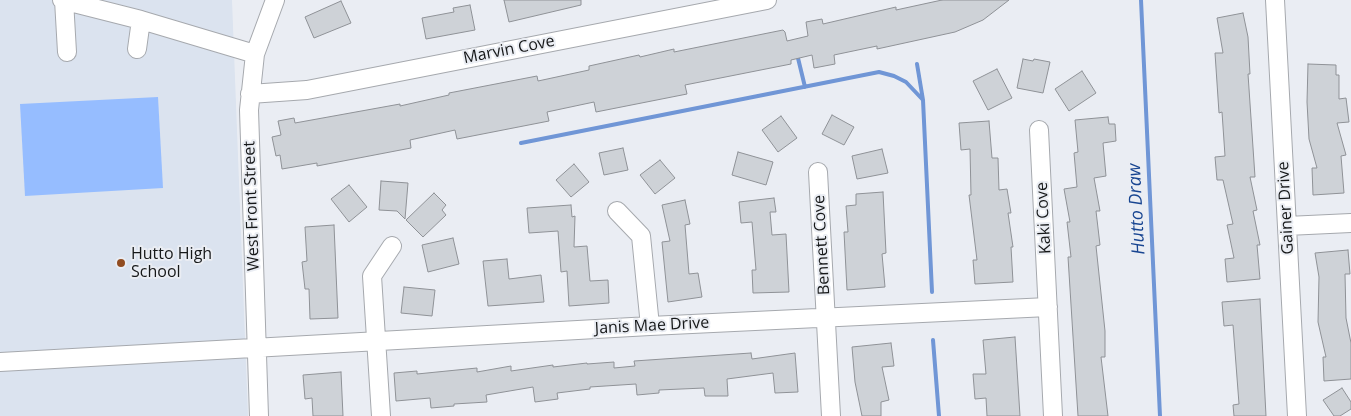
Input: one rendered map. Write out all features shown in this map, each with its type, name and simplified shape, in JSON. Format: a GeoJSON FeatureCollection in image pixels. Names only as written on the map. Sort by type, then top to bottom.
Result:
{"type":"FeatureCollection","features":[{"type":"Feature","properties":{"kind":"street"},"geometry":{"type":"LineString","coordinates":[[67,52],[63,0],[141,20],[255,54]]}},
{"type":"Feature","properties":{"kind":"street","name":"West Front Street"},"geometry":{"type":"LineString","coordinates":[[259,416],[250,94],[255,54],[275,0]]}},
{"type":"Feature","properties":{"kind":"street","name":"Marvin Cove"},"geometry":{"type":"LineString","coordinates":[[250,94],[307,90],[706,5],[767,0]]}},
{"type":"Feature","properties":{"kind":"street","name":"Gainer Drive"},"geometry":{"type":"LineString","coordinates":[[1276,0],[1297,416]]}},
{"type":"Feature","properties":{"kind":"street"},"geometry":{"type":"LineString","coordinates":[[137,48],[141,20]]}},
{"type":"Feature","properties":{"kind":"street","name":"Kaki Cove"},"geometry":{"type":"LineString","coordinates":[[1039,130],[1053,416]]}},
{"type":"Feature","properties":{"kind":"street","name":"Bennett Cove"},"geometry":{"type":"LineString","coordinates":[[818,172],[831,416]]}},
{"type":"Feature","properties":{"kind":"street"},"geometry":{"type":"LineString","coordinates":[[617,212],[641,236],[650,326]]}},
{"type":"Feature","properties":{"kind":"street"},"geometry":{"type":"LineString","coordinates":[[1287,226],[1351,222]]}},
{"type":"Feature","properties":{"kind":"street"},"geometry":{"type":"LineString","coordinates":[[381,416],[372,276],[392,246]]}},
{"type":"Feature","properties":{"kind":"street","name":"Janis Mae Drive"},"geometry":{"type":"LineString","coordinates":[[0,362],[650,326],[1048,307]]}},
{"type":"Feature","properties":{"kind":"shaded area","name":"Hutto High School"},"geometry":{"type":"Polygon","coordinates":[[[0,0],[232,0],[248,416],[0,416],[0,0]]]}},
{"type":"Feature","properties":{"kind":"shaded area"},"geometry":{"type":"Polygon","coordinates":[[[158,97],[163,188],[25,196],[20,104],[158,97]]]}},
{"type":"Feature","properties":{"kind":"building"},"geometry":{"type":"Polygon","coordinates":[[[504,0],[581,0],[581,5],[509,22],[504,0]]]}},
{"type":"Feature","properties":{"kind":"building"},"geometry":{"type":"Polygon","coordinates":[[[942,0],[1009,0],[983,20],[955,32],[877,49],[877,46],[834,55],[835,64],[814,68],[812,55],[791,60],[791,64],[685,85],[687,94],[596,112],[594,102],[547,112],[549,121],[457,139],[455,130],[410,140],[411,148],[317,166],[317,163],[282,169],[280,155],[276,156],[272,137],[281,135],[278,121],[294,118],[295,123],[400,104],[400,106],[449,95],[449,93],[537,76],[538,81],[589,70],[589,66],[639,55],[640,57],[674,49],[674,52],[783,30],[787,41],[808,36],[806,22],[822,19],[823,24],[896,7],[896,10],[942,0]]]}},
{"type":"Feature","properties":{"kind":"building"},"geometry":{"type":"Polygon","coordinates":[[[341,1],[351,23],[314,38],[305,17],[341,1]]]}},
{"type":"Feature","properties":{"kind":"building"},"geometry":{"type":"Polygon","coordinates":[[[470,5],[475,30],[426,39],[422,18],[454,12],[453,8],[470,5]]]}},
{"type":"Feature","properties":{"kind":"building"},"geometry":{"type":"Polygon","coordinates":[[[1243,13],[1248,37],[1250,74],[1248,74],[1255,177],[1250,177],[1257,210],[1253,211],[1260,245],[1257,245],[1260,279],[1227,282],[1225,259],[1234,258],[1227,225],[1233,224],[1223,180],[1217,180],[1215,157],[1225,156],[1222,112],[1219,113],[1215,53],[1223,53],[1217,18],[1243,13]]]}},
{"type":"Feature","properties":{"kind":"building"},"geometry":{"type":"Polygon","coordinates":[[[1023,59],[1050,62],[1043,93],[1017,88],[1023,59]]]}},
{"type":"Feature","properties":{"kind":"building"},"geometry":{"type":"Polygon","coordinates":[[[1308,64],[1336,65],[1336,75],[1339,75],[1339,99],[1346,98],[1349,122],[1337,123],[1346,155],[1341,156],[1344,193],[1313,195],[1312,168],[1317,168],[1309,139],[1307,102],[1308,64]]]}},
{"type":"Feature","properties":{"kind":"building"},"geometry":{"type":"Polygon","coordinates":[[[997,69],[1012,98],[988,110],[973,81],[997,69]]]}},
{"type":"Feature","properties":{"kind":"building"},"geometry":{"type":"Polygon","coordinates":[[[1082,71],[1096,93],[1069,111],[1055,89],[1082,71]]]}},
{"type":"Feature","properties":{"kind":"building"},"geometry":{"type":"Polygon","coordinates":[[[832,115],[854,127],[844,145],[822,134],[832,115]]]}},
{"type":"Feature","properties":{"kind":"building"},"geometry":{"type":"Polygon","coordinates":[[[781,116],[797,138],[778,152],[762,130],[781,116]]]}},
{"type":"Feature","properties":{"kind":"building"},"geometry":{"type":"Polygon","coordinates":[[[1108,117],[1109,124],[1115,124],[1116,141],[1103,143],[1106,176],[1094,178],[1100,211],[1096,211],[1100,245],[1096,246],[1105,331],[1105,357],[1101,357],[1108,416],[1078,416],[1068,257],[1071,257],[1067,222],[1070,222],[1064,189],[1077,187],[1074,153],[1078,152],[1075,120],[1108,117]]]}},
{"type":"Feature","properties":{"kind":"building"},"geometry":{"type":"Polygon","coordinates":[[[989,121],[992,158],[998,158],[999,190],[1007,189],[1011,213],[1008,213],[1013,247],[1011,247],[1013,282],[975,284],[973,260],[977,260],[969,195],[971,195],[970,149],[961,150],[959,123],[989,121]]]}},
{"type":"Feature","properties":{"kind":"building"},"geometry":{"type":"Polygon","coordinates":[[[623,148],[628,170],[604,175],[599,153],[623,148]]]}},
{"type":"Feature","properties":{"kind":"building"},"geometry":{"type":"Polygon","coordinates":[[[882,149],[888,173],[857,179],[852,156],[882,149]]]}},
{"type":"Feature","properties":{"kind":"building"},"geometry":{"type":"Polygon","coordinates":[[[738,152],[773,162],[766,185],[732,175],[738,152]]]}},
{"type":"Feature","properties":{"kind":"building"},"geometry":{"type":"Polygon","coordinates":[[[660,160],[675,178],[655,194],[640,175],[660,160]]]}},
{"type":"Feature","properties":{"kind":"building"},"geometry":{"type":"Polygon","coordinates":[[[574,164],[589,182],[571,197],[556,180],[574,164]]]}},
{"type":"Feature","properties":{"kind":"building"},"geometry":{"type":"Polygon","coordinates":[[[381,181],[408,183],[405,219],[397,211],[379,210],[381,181]]]}},
{"type":"Feature","properties":{"kind":"building"},"geometry":{"type":"Polygon","coordinates":[[[349,185],[367,207],[349,222],[331,199],[349,185]]]}},
{"type":"Feature","properties":{"kind":"building"},"geometry":{"type":"Polygon","coordinates":[[[883,192],[886,253],[882,254],[885,287],[847,290],[844,232],[848,232],[846,206],[856,205],[856,194],[883,192]]]}},
{"type":"Feature","properties":{"kind":"building"},"geometry":{"type":"Polygon","coordinates":[[[434,193],[446,205],[442,210],[446,215],[423,237],[406,220],[434,193]]]}},
{"type":"Feature","properties":{"kind":"building"},"geometry":{"type":"Polygon","coordinates":[[[774,198],[776,212],[770,212],[772,235],[786,234],[789,292],[753,293],[752,270],[756,270],[752,222],[741,223],[739,202],[774,198]]]}},
{"type":"Feature","properties":{"kind":"building"},"geometry":{"type":"Polygon","coordinates":[[[685,200],[690,224],[685,225],[689,274],[698,273],[702,297],[668,302],[662,242],[670,241],[662,205],[685,200]]]}},
{"type":"Feature","properties":{"kind":"building"},"geometry":{"type":"Polygon","coordinates":[[[571,205],[572,217],[575,216],[574,247],[587,246],[590,281],[608,280],[609,303],[569,306],[567,271],[561,272],[558,231],[529,233],[527,208],[571,205]]]}},
{"type":"Feature","properties":{"kind":"building"},"geometry":{"type":"Polygon","coordinates":[[[334,225],[338,318],[310,319],[309,289],[305,289],[302,262],[307,261],[305,227],[334,225]]]}},
{"type":"Feature","properties":{"kind":"building"},"geometry":{"type":"Polygon","coordinates":[[[453,238],[459,264],[428,272],[422,245],[453,238]]]}},
{"type":"Feature","properties":{"kind":"building"},"geometry":{"type":"Polygon","coordinates":[[[1348,250],[1350,274],[1345,274],[1346,318],[1351,343],[1351,379],[1324,381],[1323,357],[1326,357],[1318,322],[1319,277],[1315,253],[1348,250]]]}},
{"type":"Feature","properties":{"kind":"building"},"geometry":{"type":"Polygon","coordinates":[[[507,259],[509,279],[541,275],[544,302],[488,306],[483,261],[507,259]]]}},
{"type":"Feature","properties":{"kind":"building"},"geometry":{"type":"Polygon","coordinates":[[[404,287],[435,290],[432,316],[401,313],[404,287]]]}},
{"type":"Feature","properties":{"kind":"building"},"geometry":{"type":"Polygon","coordinates":[[[1260,299],[1266,416],[1234,416],[1233,405],[1239,404],[1233,325],[1224,326],[1222,302],[1260,299]]]}},
{"type":"Feature","properties":{"kind":"building"},"geometry":{"type":"Polygon","coordinates":[[[1015,337],[1020,416],[987,416],[986,398],[975,399],[973,374],[986,374],[983,340],[1015,337]]]}},
{"type":"Feature","properties":{"kind":"building"},"geometry":{"type":"Polygon","coordinates":[[[891,343],[894,366],[882,367],[889,400],[881,402],[881,416],[862,416],[855,382],[852,347],[891,343]]]}},
{"type":"Feature","properties":{"kind":"building"},"geometry":{"type":"Polygon","coordinates":[[[751,353],[752,359],[795,353],[798,392],[775,393],[773,373],[727,379],[728,396],[705,396],[704,388],[659,390],[659,393],[637,395],[636,384],[590,387],[590,389],[557,393],[558,399],[535,402],[533,387],[486,395],[487,402],[454,404],[454,406],[431,408],[430,398],[396,401],[394,373],[417,371],[417,374],[477,368],[477,372],[511,366],[511,371],[553,365],[553,367],[614,362],[614,368],[635,366],[634,361],[751,353]]]}},
{"type":"Feature","properties":{"kind":"building"},"geometry":{"type":"Polygon","coordinates":[[[341,372],[343,416],[313,416],[312,398],[305,399],[303,375],[341,372]]]}},
{"type":"Feature","properties":{"kind":"building"},"geometry":{"type":"Polygon","coordinates":[[[1342,388],[1351,402],[1351,409],[1340,416],[1334,416],[1323,400],[1342,388]]]}},
{"type":"Feature","properties":{"kind":"waterway","name":"Hutto Draw"},"geometry":{"type":"LineString","coordinates":[[1141,0],[1160,416]]}},
{"type":"Feature","properties":{"kind":"waterway"},"geometry":{"type":"LineString","coordinates":[[797,54],[805,87]]}},
{"type":"Feature","properties":{"kind":"waterway"},"geometry":{"type":"LineString","coordinates":[[917,64],[923,100],[932,292]]}},
{"type":"Feature","properties":{"kind":"waterway"},"geometry":{"type":"LineString","coordinates":[[521,143],[879,72],[906,82],[923,100]]}},
{"type":"Feature","properties":{"kind":"waterway"},"geometry":{"type":"LineString","coordinates":[[933,340],[939,416]]}},
{"type":"Feature","properties":{"kind":"place","name":"Hutto High School"},"geometry":{"type":"Point","coordinates":[121,263]}}]}
